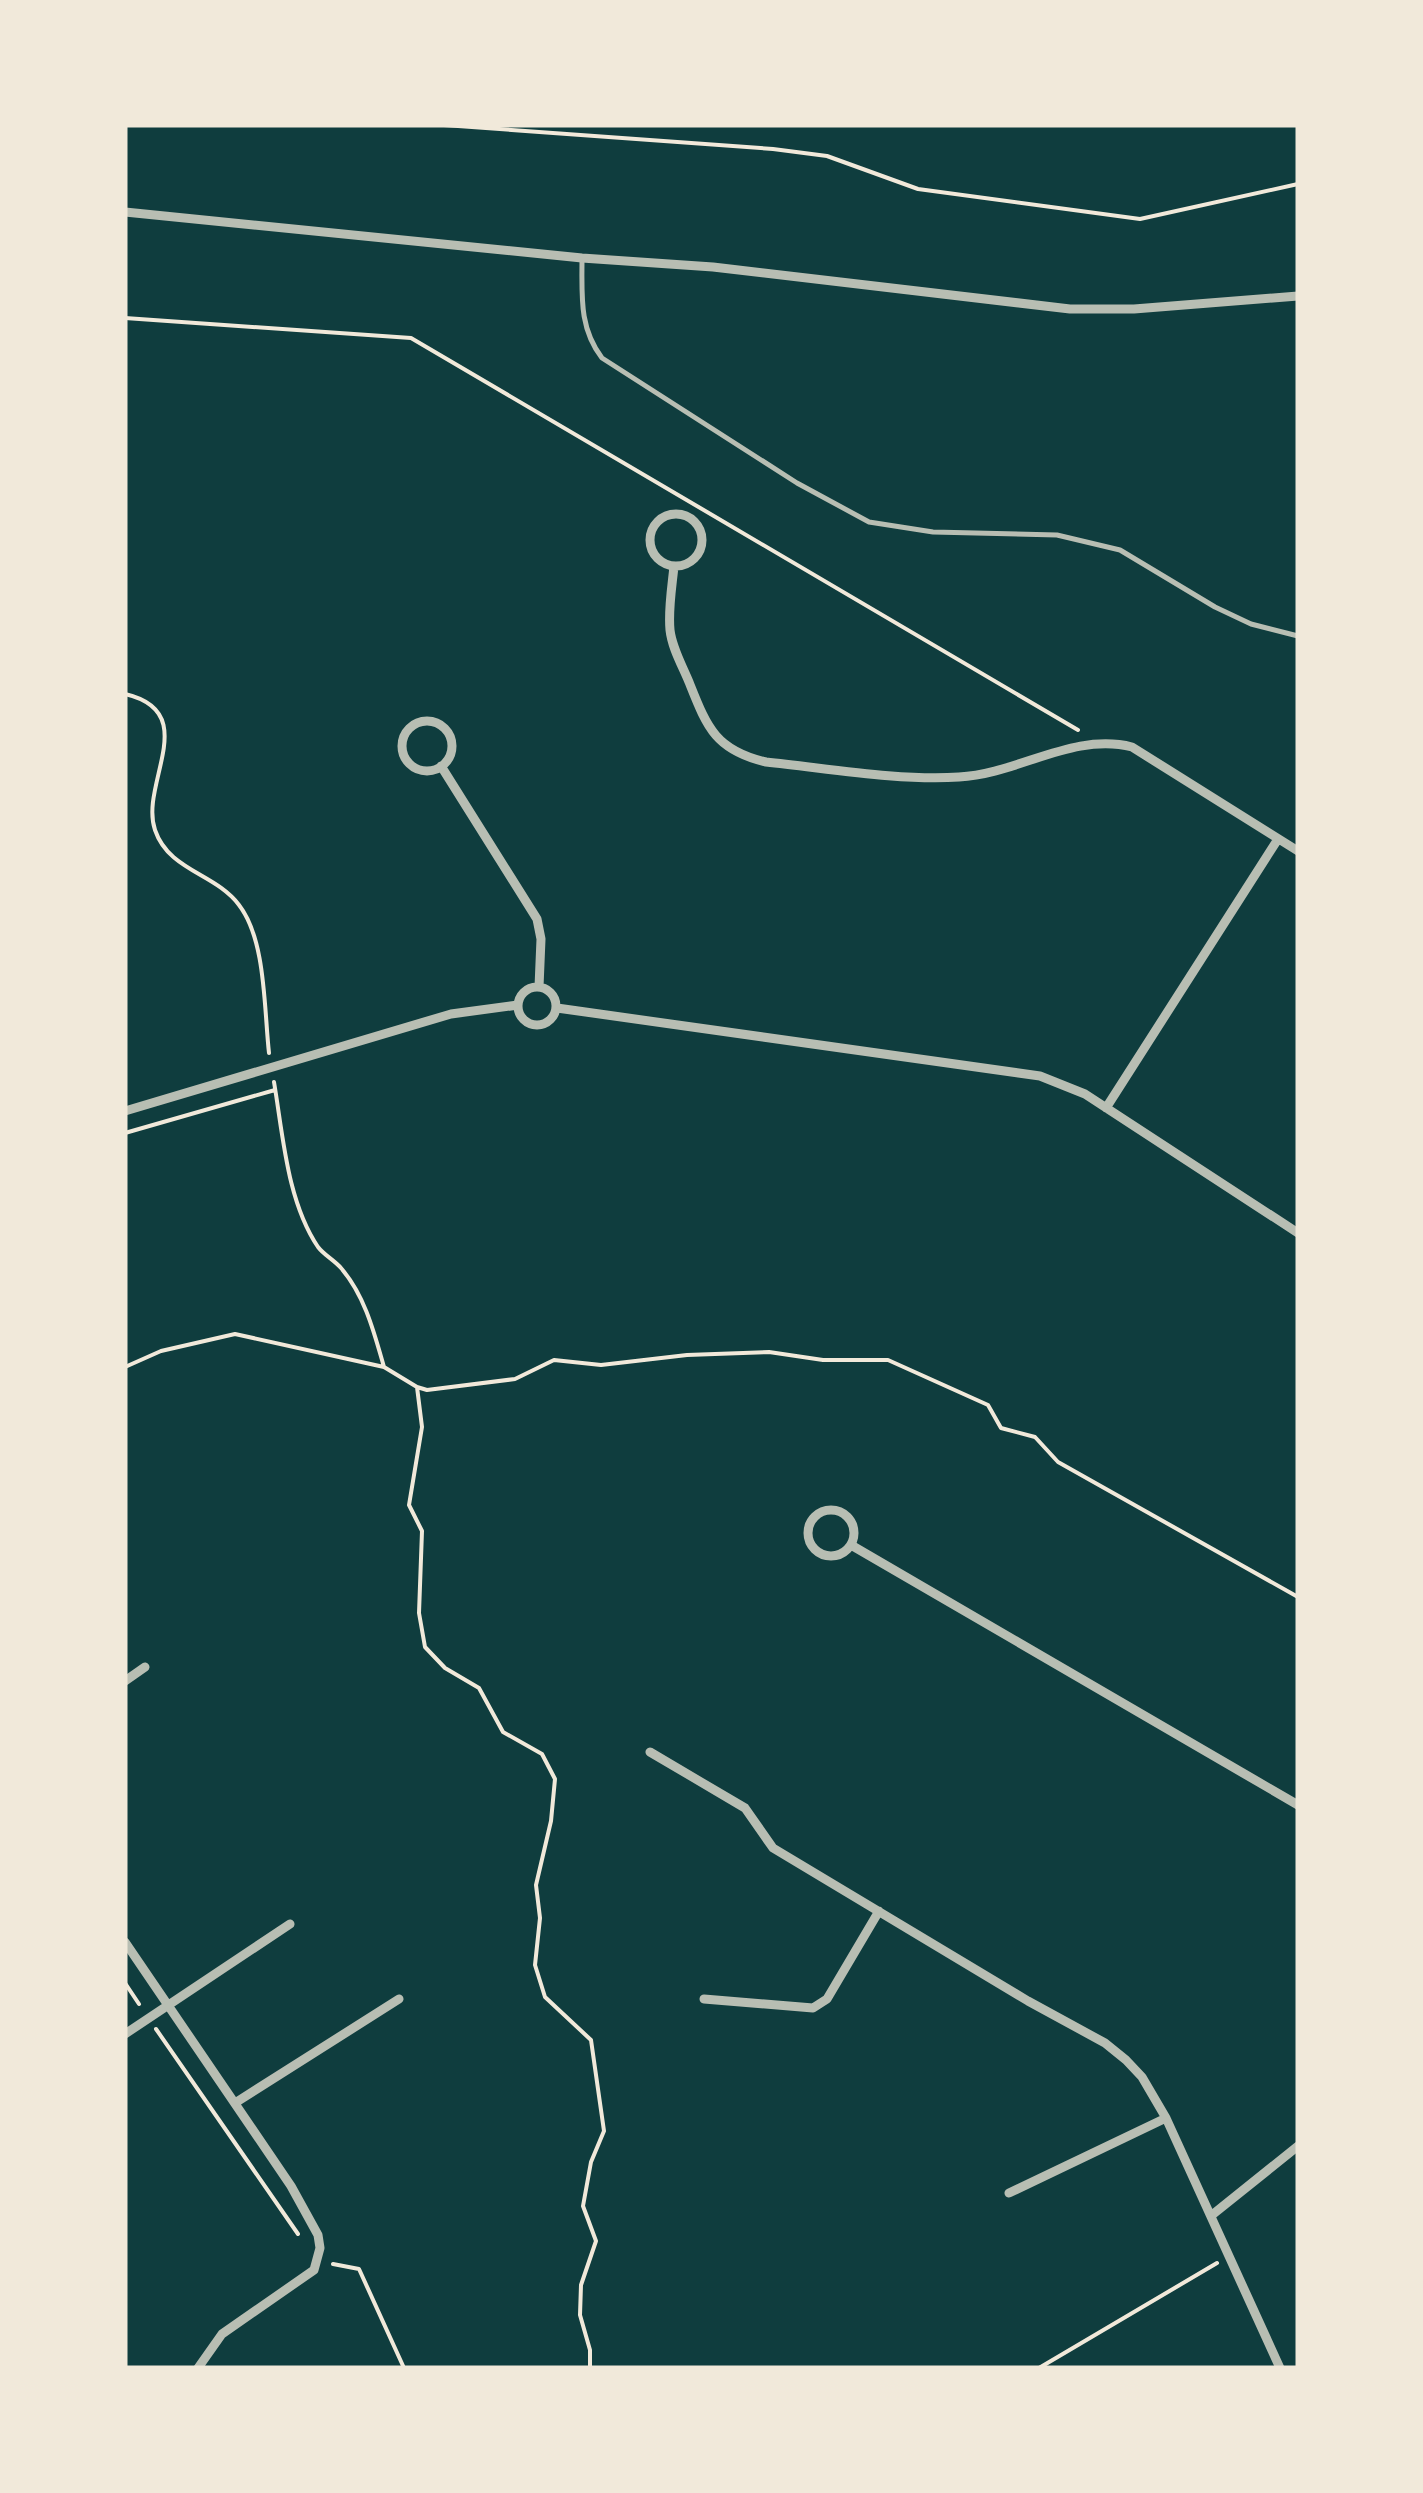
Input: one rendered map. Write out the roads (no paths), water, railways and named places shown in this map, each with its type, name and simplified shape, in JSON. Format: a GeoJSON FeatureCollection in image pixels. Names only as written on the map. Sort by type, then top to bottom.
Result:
{"type":"FeatureCollection","features":[{"type":"Feature","properties":{"kind":"street"},"geometry":{"type":"LineString","coordinates":[[125,212],[582,258],[713,267],[1070,309],[1134,309],[1298,296]]}},
{"type":"Feature","properties":{"kind":"street"},"geometry":{"type":"LineString","coordinates":[[675,514],[695,522],[702,538],[694,558],[685,565],[674,566],[655,556],[650,540],[655,524],[675,514]]}},
{"type":"Feature","properties":{"kind":"street"},"geometry":{"type":"LineString","coordinates":[[674,566],[670,622],[675,648],[706,723],[726,747],[741,756],[766,762],[956,777],[1100,742],[1132,748],[1298,851]]}},
{"type":"Feature","properties":{"kind":"street"},"geometry":{"type":"LineString","coordinates":[[429,722],[445,729],[452,746],[441,766],[430,771],[418,770],[405,758],[402,741],[412,726],[429,722]]}},
{"type":"Feature","properties":{"kind":"street"},"geometry":{"type":"LineString","coordinates":[[441,766],[536,919],[542,939],[539,987]]}},
{"type":"Feature","properties":{"kind":"street"},"geometry":{"type":"LineString","coordinates":[[1106,1108],[1278,838]]}},
{"type":"Feature","properties":{"kind":"street"},"geometry":{"type":"LineString","coordinates":[[539,987],[552,994],[557,1008],[547,1023],[533,1025],[522,1017],[518,1005],[526,991],[539,987]]}},
{"type":"Feature","properties":{"kind":"street"},"geometry":{"type":"LineString","coordinates":[[125,1111],[451,1014],[518,1005]]}},
{"type":"Feature","properties":{"kind":"street"},"geometry":{"type":"LineString","coordinates":[[557,1008],[1019,1072],[1060,1082],[1298,1234]]}},
{"type":"Feature","properties":{"kind":"street"},"geometry":{"type":"LineString","coordinates":[[828,1510],[844,1513],[854,1525],[851,1545],[839,1555],[819,1553],[809,1540],[811,1520],[828,1510]]}},
{"type":"Feature","properties":{"kind":"street"},"geometry":{"type":"LineString","coordinates":[[851,1545],[1298,1805]]}},
{"type":"Feature","properties":{"kind":"street"},"geometry":{"type":"LineString","coordinates":[[125,1681],[146,1667]]}},
{"type":"Feature","properties":{"kind":"street"},"geometry":{"type":"LineString","coordinates":[[650,1752],[745,1808],[773,1848],[1105,2043],[1142,2078],[1166,2118],[1280,2368]]}},
{"type":"Feature","properties":{"kind":"street"},"geometry":{"type":"LineString","coordinates":[[704,1999],[813,2008],[827,1998],[879,1911]]}},
{"type":"Feature","properties":{"kind":"street"},"geometry":{"type":"LineString","coordinates":[[125,2034],[290,1924]]}},
{"type":"Feature","properties":{"kind":"street"},"geometry":{"type":"LineString","coordinates":[[125,1942],[313,2224],[320,2248],[318,2262],[305,2278],[222,2334],[198,2368]]}},
{"type":"Feature","properties":{"kind":"street"},"geometry":{"type":"LineString","coordinates":[[235,2103],[399,1999]]}},
{"type":"Feature","properties":{"kind":"street"},"geometry":{"type":"LineString","coordinates":[[1010,2193],[1166,2118]]}},
{"type":"Feature","properties":{"kind":"street"},"geometry":{"type":"LineString","coordinates":[[1212,2215],[1298,2146]]}},
{"type":"Feature","properties":{"kind":"lane"},"geometry":{"type":"LineString","coordinates":[[582,258],[582,314],[588,340],[602,358],[849,514],[901,530],[1057,535],[1120,550],[1250,624],[1298,636]]}}]}
